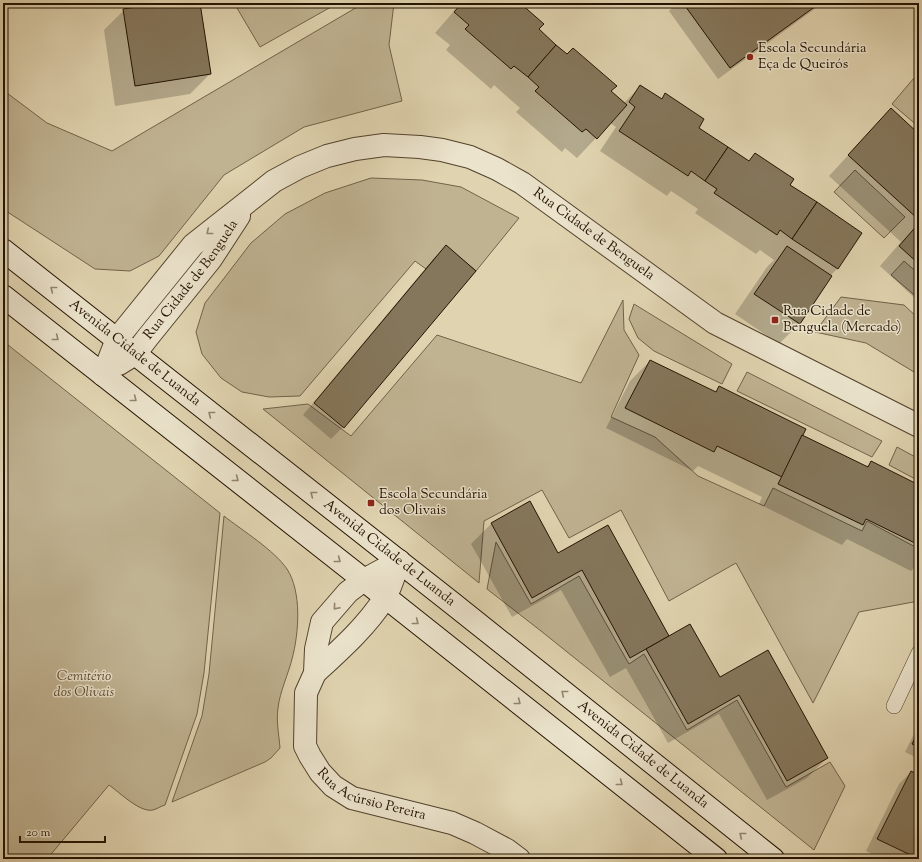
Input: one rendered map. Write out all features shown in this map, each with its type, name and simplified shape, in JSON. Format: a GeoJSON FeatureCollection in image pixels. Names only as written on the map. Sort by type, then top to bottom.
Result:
{"type":"FeatureCollection","features":[{"type":"Feature","properties":{"kind":"main road","name":"Rua Cidade de Benguela"},"geometry":{"type":"LineString","coordinates":[[103,375],[117,339],[193,245],[274,181],[300,167],[327,156],[355,149],[384,145],[420,147],[442,150],[470,157],[497,169],[522,183],[715,323],[919,426]]}},
{"type":"Feature","properties":{"kind":"main road","name":"Rua Cidade de Benguela"},"geometry":{"type":"LineString","coordinates":[[103,375],[134,354],[211,259],[250,199]]}},
{"type":"Feature","properties":{"kind":"main road","name":"Avenida Cidade de Luanda"},"geometry":{"type":"LineString","coordinates":[[3,250],[399,561],[773,859]]}},
{"type":"Feature","properties":{"kind":"main road"},"geometry":{"type":"LineString","coordinates":[[3,296],[716,859]]}},
{"type":"Feature","properties":{"kind":"main road","name":"Rua Acúrsio Pereira"},"geometry":{"type":"LineString","coordinates":[[399,561],[364,580],[348,592],[322,622],[316,649],[315,673],[306,693],[305,746],[320,772],[333,786],[352,798],[452,823],[507,850],[519,859]]}},
{"type":"Feature","properties":{"kind":"main road","name":"Rua Acúrsio Pereira"},"geometry":{"type":"LineString","coordinates":[[315,673],[346,645],[374,613],[385,598],[399,561]]}},
{"type":"Feature","properties":{"kind":"lane"},"geometry":{"type":"LineString","coordinates":[[894,706],[919,654]]}},
{"type":"Feature","properties":{"kind":"green space"},"geometry":{"type":"Polygon","coordinates":[[[234,3],[338,3],[260,47],[234,3]]]}},
{"type":"Feature","properties":{"kind":"green space"},"geometry":{"type":"Polygon","coordinates":[[[364,3],[394,3],[389,45],[402,101],[304,127],[224,175],[159,256],[130,271],[95,269],[3,209],[3,90],[47,123],[112,151],[364,3]]]}},
{"type":"Feature","properties":{"kind":"green space"},"geometry":{"type":"Polygon","coordinates":[[[914,78],[919,79],[919,127],[892,104],[914,78]]]}},
{"type":"Feature","properties":{"kind":"green space"},"geometry":{"type":"Polygon","coordinates":[[[855,170],[905,217],[884,238],[834,192],[855,170]]]}},
{"type":"Feature","properties":{"kind":"green space"},"geometry":{"type":"Polygon","coordinates":[[[371,178],[422,180],[461,187],[519,218],[476,271],[446,246],[426,269],[415,261],[300,396],[269,397],[242,392],[221,378],[202,354],[196,332],[205,303],[251,243],[285,214],[325,193],[371,178]]]}},
{"type":"Feature","properties":{"kind":"green space"},"geometry":{"type":"Polygon","coordinates":[[[904,261],[919,274],[919,299],[891,275],[904,261]]]}},
{"type":"Feature","properties":{"kind":"green space"},"geometry":{"type":"Polygon","coordinates":[[[841,297],[904,305],[919,319],[919,375],[866,343],[815,332],[841,297]]]}},
{"type":"Feature","properties":{"kind":"green space"},"geometry":{"type":"Polygon","coordinates":[[[623,300],[624,330],[639,355],[611,417],[655,437],[698,476],[764,506],[773,488],[862,531],[867,521],[919,549],[919,601],[859,612],[813,703],[736,563],[669,601],[621,510],[569,538],[542,490],[484,521],[479,583],[263,409],[308,404],[351,436],[437,335],[581,383],[623,300]]]}},
{"type":"Feature","properties":{"kind":"green space"},"geometry":{"type":"Polygon","coordinates":[[[634,304],[732,364],[722,384],[654,351],[638,338],[629,319],[634,304]]]}},
{"type":"Feature","properties":{"kind":"green space","name":"Cemitério dos Olivais"},"geometry":{"type":"Polygon","coordinates":[[[3,341],[220,513],[204,673],[197,714],[165,805],[153,810],[142,808],[109,785],[47,859],[3,859],[3,341]]]}},
{"type":"Feature","properties":{"kind":"green space"},"geometry":{"type":"Polygon","coordinates":[[[747,372],[882,441],[872,457],[737,391],[747,372]]]}},
{"type":"Feature","properties":{"kind":"green space"},"geometry":{"type":"Polygon","coordinates":[[[897,447],[919,459],[919,481],[889,465],[897,447]]]}},
{"type":"Feature","properties":{"kind":"green space"},"geometry":{"type":"Polygon","coordinates":[[[224,516],[266,548],[281,562],[292,578],[295,589],[298,613],[296,637],[292,659],[280,695],[277,713],[280,748],[265,762],[172,802],[202,716],[209,674],[224,516]]]}},
{"type":"Feature","properties":{"kind":"green space"},"geometry":{"type":"Polygon","coordinates":[[[496,542],[531,604],[579,576],[629,664],[644,654],[687,730],[737,700],[786,787],[830,762],[845,786],[814,850],[487,589],[496,542]]]}},
{"type":"Feature","properties":{"kind":"building"},"geometry":{"type":"Polygon","coordinates":[[[164,3],[200,3],[211,74],[135,86],[123,9],[164,3]]]}},
{"type":"Feature","properties":{"kind":"building"},"geometry":{"type":"Polygon","coordinates":[[[462,3],[520,3],[544,24],[539,29],[556,45],[528,77],[514,66],[511,69],[465,29],[469,25],[454,12],[462,3]]]}},
{"type":"Feature","properties":{"kind":"building"},"geometry":{"type":"Polygon","coordinates":[[[683,3],[820,3],[730,68],[683,3]]]}},
{"type":"Feature","properties":{"kind":"building"},"geometry":{"type":"Polygon","coordinates":[[[556,45],[567,54],[573,48],[617,86],[611,91],[627,105],[597,139],[586,129],[582,132],[535,91],[539,87],[528,77],[556,45]]]}},
{"type":"Feature","properties":{"kind":"building"},"geometry":{"type":"Polygon","coordinates":[[[640,85],[662,99],[665,93],[704,119],[699,128],[728,147],[705,181],[691,171],[688,176],[619,131],[635,107],[629,102],[640,85]]]}},
{"type":"Feature","properties":{"kind":"building"},"geometry":{"type":"Polygon","coordinates":[[[891,108],[919,134],[919,220],[848,155],[891,108]]]}},
{"type":"Feature","properties":{"kind":"building"},"geometry":{"type":"Polygon","coordinates":[[[728,147],[749,161],[755,153],[794,179],[790,185],[817,202],[792,239],[780,230],[777,235],[714,193],[717,189],[705,181],[728,147]]]}},
{"type":"Feature","properties":{"kind":"building"},"geometry":{"type":"Polygon","coordinates":[[[817,202],[862,233],[838,269],[792,239],[817,202]]]}},
{"type":"Feature","properties":{"kind":"building"},"geometry":{"type":"Polygon","coordinates":[[[919,223],[919,264],[899,246],[919,223]]]}},
{"type":"Feature","properties":{"kind":"building"},"geometry":{"type":"Polygon","coordinates":[[[446,245],[476,271],[344,428],[314,403],[446,245]]]}},
{"type":"Feature","properties":{"kind":"building"},"geometry":{"type":"Polygon","coordinates":[[[787,246],[832,276],[800,324],[754,294],[787,246]]]}},
{"type":"Feature","properties":{"kind":"building"},"geometry":{"type":"Polygon","coordinates":[[[650,360],[716,392],[719,386],[806,429],[782,477],[717,446],[714,452],[625,408],[650,360]]]}},
{"type":"Feature","properties":{"kind":"building"},"geometry":{"type":"Polygon","coordinates":[[[802,435],[868,467],[871,461],[919,485],[919,545],[866,519],[863,525],[778,484],[802,435]]]}},
{"type":"Feature","properties":{"kind":"building"},"geometry":{"type":"Polygon","coordinates":[[[530,501],[558,553],[608,525],[669,636],[630,658],[582,570],[532,598],[491,523],[530,501]]]}},
{"type":"Feature","properties":{"kind":"building"},"geometry":{"type":"Polygon","coordinates":[[[690,624],[720,677],[768,650],[828,758],[787,781],[739,695],[688,724],[646,649],[690,624]]]}},
{"type":"Feature","properties":{"kind":"building"},"geometry":{"type":"Polygon","coordinates":[[[919,730],[919,747],[912,744],[919,730]]]}},
{"type":"Feature","properties":{"kind":"building"},"geometry":{"type":"Polygon","coordinates":[[[911,771],[919,775],[919,859],[877,839],[911,771]]]}},
{"type":"Feature","properties":{"kind":"place","name":"Escola Secundária Eça de Queirós"},"geometry":{"type":"Point","coordinates":[750,57]}},
{"type":"Feature","properties":{"kind":"place","name":"Rua Cidade de Benguela (Mercado)"},"geometry":{"type":"Point","coordinates":[775,320]}},
{"type":"Feature","properties":{"kind":"place","name":"Escola Secundária dos Olivais"},"geometry":{"type":"Point","coordinates":[371,503]}}]}
